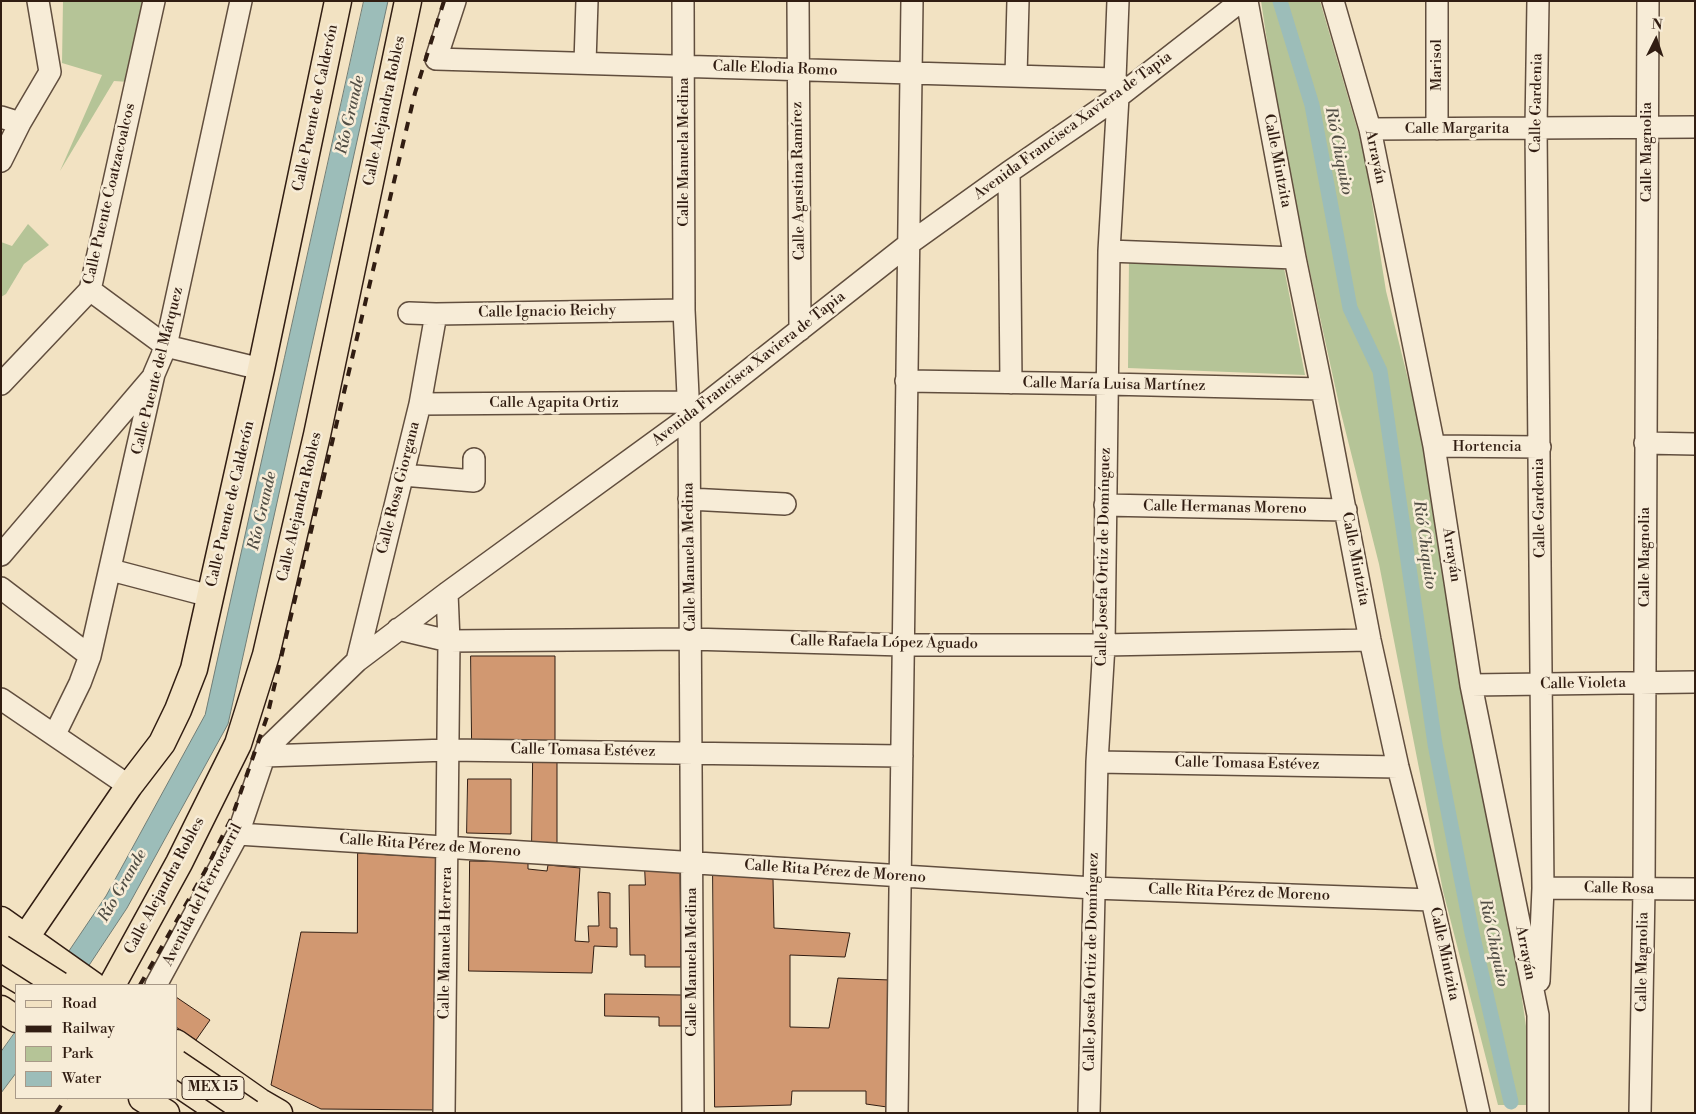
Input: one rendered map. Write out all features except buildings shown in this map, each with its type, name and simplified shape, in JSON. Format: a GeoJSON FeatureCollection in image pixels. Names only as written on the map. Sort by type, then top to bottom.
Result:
{"type":"FeatureCollection","features":[{"type":"Feature","properties":{"kind":"main road","name":"Calle Puente de Calderón"},"geometry":{"type":"LineString","coordinates":[[26,937],[129,786],[162,743],[178,710],[194,669],[261,369],[338,1]]}},
{"type":"Feature","properties":{"kind":"main road","name":"Calle Alejandra Robles"},"geometry":{"type":"LineString","coordinates":[[100,984],[179,863],[238,744],[266,655],[317,435],[408,1]]}},
{"type":"Feature","properties":{"kind":"main road"},"geometry":{"type":"LineString","coordinates":[[1,920],[52,956],[97,984]]}},
{"type":"Feature","properties":{"kind":"main road"},"geometry":{"type":"LineString","coordinates":[[1,948],[26,937]]}},
{"type":"Feature","properties":{"kind":"main road"},"geometry":{"type":"LineString","coordinates":[[1,948],[57,984]]}},
{"type":"Feature","properties":{"kind":"main road"},"geometry":{"type":"LineString","coordinates":[[1,969],[26,984]]}},
{"type":"Feature","properties":{"kind":"main road"},"geometry":{"type":"LineString","coordinates":[[178,1045],[256,1108]]}},
{"type":"Feature","properties":{"kind":"main road","name":"MEX 15"},"geometry":{"type":"LineString","coordinates":[[178,1064],[256,1108]]}},
{"type":"Feature","properties":{"kind":"main road","name":"MEX 15"},"geometry":{"type":"LineString","coordinates":[[178,1083],[222,1113]]}},
{"type":"Feature","properties":{"kind":"main road"},"geometry":{"type":"LineString","coordinates":[[144,1099],[166,1113]]}},
{"type":"Feature","properties":{"kind":"street"},"geometry":{"type":"LineString","coordinates":[[1,161],[11,120],[50,69],[38,1]]}},
{"type":"Feature","properties":{"kind":"street","name":"Calle Puente Coatzacoalcos"},"geometry":{"type":"LineString","coordinates":[[1,384],[90,290],[154,1]]}},
{"type":"Feature","properties":{"kind":"street","name":"Calle Puente del Márquez"},"geometry":{"type":"LineString","coordinates":[[54,734],[80,683],[90,656],[154,374],[166,346],[241,1]]}},
{"type":"Feature","properties":{"kind":"street","name":"Calle Elodia Romo"},"geometry":{"type":"LineString","coordinates":[[455,1],[436,59],[1016,76],[1116,88]]}},
{"type":"Feature","properties":{"kind":"street"},"geometry":{"type":"LineString","coordinates":[[585,63],[587,1]]}},
{"type":"Feature","properties":{"kind":"street","name":"Calle Manuela Medina"},"geometry":{"type":"LineString","coordinates":[[684,1],[684,310],[689,499],[693,1113]]}},
{"type":"Feature","properties":{"kind":"street","name":"Calle Agustina Ramírez"},"geometry":{"type":"LineString","coordinates":[[798,1],[800,330]]}},
{"type":"Feature","properties":{"kind":"street"},"geometry":{"type":"LineString","coordinates":[[897,1113],[912,1]]}},
{"type":"Feature","properties":{"kind":"street"},"geometry":{"type":"LineString","coordinates":[[1016,76],[1018,1]]}},
{"type":"Feature","properties":{"kind":"street","name":"Calle Josefa Ortiz de Domínguez"},"geometry":{"type":"LineString","coordinates":[[1089,1113],[1097,762],[1104,645],[1109,251],[1118,1]]}},
{"type":"Feature","properties":{"kind":"street","name":"Avenida Francisca Xaviera de Tapia"},"geometry":{"type":"LineString","coordinates":[[265,752],[357,661],[398,629],[688,410],[800,330],[910,243],[1009,172],[1116,88],[1241,1]]}},
{"type":"Feature","properties":{"kind":"street","name":"Calle Mintzita"},"geometry":{"type":"LineString","coordinates":[[1247,1],[1370,640],[1398,767],[1432,900],[1479,1113]]}},
{"type":"Feature","properties":{"kind":"street","name":"Arrayán"},"geometry":{"type":"LineString","coordinates":[[1333,1],[1370,130],[1434,446],[1472,685],[1538,1015],[1538,1113]]}},
{"type":"Feature","properties":{"kind":"street","name":"Marisol"},"geometry":{"type":"LineString","coordinates":[[1437,1],[1437,129]]}},
{"type":"Feature","properties":{"kind":"street","name":"Calle Gardenia"},"geometry":{"type":"LineString","coordinates":[[1538,1],[1536,128],[1543,888],[1538,1015]]}},
{"type":"Feature","properties":{"kind":"street","name":"Calle Magnolia"},"geometry":{"type":"LineString","coordinates":[[1640,1113],[1644,889],[1648,1]]}},
{"type":"Feature","properties":{"kind":"street","name":"Calle Margarita"},"geometry":{"type":"LineString","coordinates":[[1370,130],[1695,127]]}},
{"type":"Feature","properties":{"kind":"street"},"geometry":{"type":"LineString","coordinates":[[1009,172],[1011,383]]}},
{"type":"Feature","properties":{"kind":"street"},"geometry":{"type":"LineString","coordinates":[[1109,251],[1295,258]]}},
{"type":"Feature","properties":{"kind":"street"},"geometry":{"type":"LineString","coordinates":[[90,290],[166,346],[261,369]]}},
{"type":"Feature","properties":{"kind":"street","name":"Calle Ignacio Reichy"},"geometry":{"type":"LineString","coordinates":[[409,313],[684,310]]}},
{"type":"Feature","properties":{"kind":"street","name":"Calle Rosa Giorgana"},"geometry":{"type":"LineString","coordinates":[[357,661],[420,404],[436,314]]}},
{"type":"Feature","properties":{"kind":"street"},"geometry":{"type":"LineString","coordinates":[[1,555],[154,374]]}},
{"type":"Feature","properties":{"kind":"street","name":"Calle María Luisa Martínez"},"geometry":{"type":"LineString","coordinates":[[906,382],[1322,389]]}},
{"type":"Feature","properties":{"kind":"street","name":"Calle Agapita Ortiz"},"geometry":{"type":"LineString","coordinates":[[420,404],[688,410]]}},
{"type":"Feature","properties":{"kind":"street"},"geometry":{"type":"LineString","coordinates":[[1645,443],[1695,444]]}},
{"type":"Feature","properties":{"kind":"street","name":"Hortencia"},"geometry":{"type":"LineString","coordinates":[[1434,446],[1540,447]]}},
{"type":"Feature","properties":{"kind":"street"},"geometry":{"type":"LineString","coordinates":[[403,475],[474,481],[474,459]]}},
{"type":"Feature","properties":{"kind":"street"},"geometry":{"type":"LineString","coordinates":[[689,499],[785,504]]}},
{"type":"Feature","properties":{"kind":"street","name":"Calle Hermanas Moreno"},"geometry":{"type":"LineString","coordinates":[[1105,505],[1346,510]]}},
{"type":"Feature","properties":{"kind":"street"},"geometry":{"type":"LineString","coordinates":[[111,570],[210,596]]}},
{"type":"Feature","properties":{"kind":"street"},"geometry":{"type":"LineString","coordinates":[[1,588],[90,656]]}},
{"type":"Feature","properties":{"kind":"street","name":"Calle Manuela Herrera"},"geometry":{"type":"LineString","coordinates":[[444,1113],[449,642],[447,593]]}},
{"type":"Feature","properties":{"kind":"street","name":"Calle Rafaela López Aguado"},"geometry":{"type":"LineString","coordinates":[[398,629],[449,642],[690,639],[903,645],[1104,645],[1370,640]]}},
{"type":"Feature","properties":{"kind":"street","name":"Calle Violeta"},"geometry":{"type":"LineString","coordinates":[[1472,685],[1695,682]]}},
{"type":"Feature","properties":{"kind":"street"},"geometry":{"type":"LineString","coordinates":[[1,699],[129,786]]}},
{"type":"Feature","properties":{"kind":"street","name":"Calle Tomasa Estévez"},"geometry":{"type":"LineString","coordinates":[[265,752],[448,750],[902,756]]}},
{"type":"Feature","properties":{"kind":"street","name":"Avenida del Ferrocarril"},"geometry":{"type":"LineString","coordinates":[[157,984],[238,834],[265,752]]}},
{"type":"Feature","properties":{"kind":"street","name":"Calle Tomasa Estévez"},"geometry":{"type":"LineString","coordinates":[[1097,762],[1398,767]]}},
{"type":"Feature","properties":{"kind":"street","name":"Calle Rita Pérez de Moreno"},"geometry":{"type":"LineString","coordinates":[[238,834],[1093,888],[1432,900]]}},
{"type":"Feature","properties":{"kind":"street","name":"Calle Rosa"},"geometry":{"type":"LineString","coordinates":[[1543,888],[1695,890]]}},
{"type":"Feature","properties":{"kind":"green space"},"geometry":{"type":"Polygon","coordinates":[[[63,1],[143,1],[129,82],[114,81],[60,171],[102,75],[62,63],[63,1]]]}},
{"type":"Feature","properties":{"kind":"green space"},"geometry":{"type":"Polygon","coordinates":[[[1261,1],[1320,1],[1364,152],[1386,291],[1422,435],[1447,572],[1477,771],[1514,944],[1527,1033],[1533,1105],[1498,1105],[1443,891],[1379,564],[1340,409],[1281,134],[1261,1]]]}},
{"type":"Feature","properties":{"kind":"green space"},"geometry":{"type":"Polygon","coordinates":[[[28,224],[49,245],[24,264],[6,294],[1,297],[1,242],[12,246],[28,224]]]}},
{"type":"Feature","properties":{"kind":"green space"},"geometry":{"type":"Polygon","coordinates":[[[1129,258],[1283,263],[1305,375],[1128,368],[1129,258]]]}},
{"type":"Feature","properties":{"kind":"water","name":"Río Grande"},"geometry":{"type":"Polygon","coordinates":[[[364,1],[388,1],[228,724],[127,908],[77,984],[47,984],[106,896],[205,715],[364,1]]]}},
{"type":"Feature","properties":{"kind":"water"},"geometry":{"type":"Polygon","coordinates":[[[15,1032],[15,1074],[1,1093],[1,1052],[15,1032]]]}},
{"type":"Feature","properties":{"kind":"waterway","name":"Rió Chiquito"},"geometry":{"type":"LineString","coordinates":[[1280,1],[1312,105],[1350,308],[1380,371],[1435,744],[1472,933],[1511,1102]]}},
{"type":"Feature","properties":{"kind":"railway"},"geometry":{"type":"LineString","coordinates":[[141,984],[205,871],[232,817],[267,717],[415,93],[444,1]]}},
{"type":"Feature","properties":{"kind":"railway"},"geometry":{"type":"LineString","coordinates":[[56,1113],[65,1099]]}}]}
